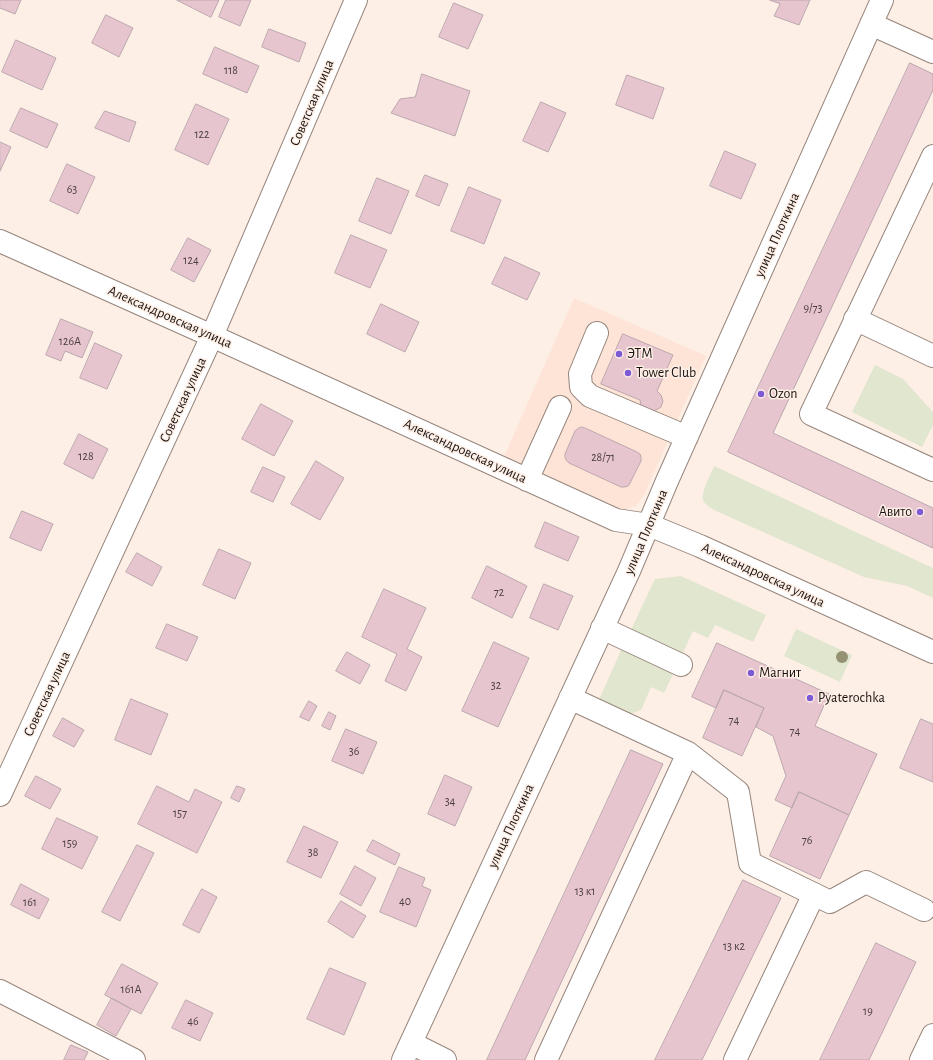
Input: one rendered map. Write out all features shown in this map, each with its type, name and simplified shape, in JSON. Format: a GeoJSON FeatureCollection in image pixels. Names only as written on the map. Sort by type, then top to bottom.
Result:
{"type":"FeatureCollection","features":[{"type":"Feature","properties":{"kind":"street","name":"Советская улица"},"geometry":{"type":"LineString","coordinates":[[0,796],[212,336],[356,0]]}},
{"type":"Feature","properties":{"kind":"street","name":"улица Плоткина"},"geometry":{"type":"LineString","coordinates":[[407,1052],[629,571],[687,436],[882,0]]}},
{"type":"Feature","properties":{"kind":"street"},"geometry":{"type":"LineString","coordinates":[[871,24],[933,52]]}},
{"type":"Feature","properties":{"kind":"street"},"geometry":{"type":"LineString","coordinates":[[933,156],[811,414],[933,470]]}},
{"type":"Feature","properties":{"kind":"street","name":"Александровская улица"},"geometry":{"type":"LineString","coordinates":[[0,240],[616,520],[649,525],[700,546],[933,652]]}},
{"type":"Feature","properties":{"kind":"street"},"geometry":{"type":"LineString","coordinates":[[856,319],[933,356]]}},
{"type":"Feature","properties":{"kind":"street"},"geometry":{"type":"LineString","coordinates":[[597,333],[580,374],[581,387],[590,396],[687,436]]}},
{"type":"Feature","properties":{"kind":"street"},"geometry":{"type":"LineString","coordinates":[[527,480],[560,407]]}},
{"type":"Feature","properties":{"kind":"street"},"geometry":{"type":"LineString","coordinates":[[602,628],[681,665]]}},
{"type":"Feature","properties":{"kind":"street"},"geometry":{"type":"LineString","coordinates":[[570,698],[688,753],[738,792],[750,863],[830,902],[866,882],[924,910]]}},
{"type":"Feature","properties":{"kind":"street"},"geometry":{"type":"LineString","coordinates":[[546,1060],[688,753]]}},
{"type":"Feature","properties":{"kind":"street"},"geometry":{"type":"LineString","coordinates":[[735,1060],[814,894]]}},
{"type":"Feature","properties":{"kind":"street"},"geometry":{"type":"LineString","coordinates":[[0,991],[134,1060]]}},
{"type":"Feature","properties":{"kind":"street"},"geometry":{"type":"LineString","coordinates":[[921,1060],[933,1035]]}},
{"type":"Feature","properties":{"kind":"street"},"geometry":{"type":"LineString","coordinates":[[407,1052],[445,1060]]}},
{"type":"Feature","properties":{"kind":"shaded area"},"geometry":{"type":"Polygon","coordinates":[[[574,298],[706,356],[644,495],[636,506],[624,510],[612,507],[503,459],[574,298]]]}},
{"type":"Feature","properties":{"kind":"green space"},"geometry":{"type":"Polygon","coordinates":[[[875,365],[903,379],[933,412],[933,425],[922,447],[852,412],[875,365]]]}},
{"type":"Feature","properties":{"kind":"green space"},"geometry":{"type":"Polygon","coordinates":[[[714,466],[933,568],[933,598],[907,586],[864,577],[708,506],[704,502],[703,494],[714,466]]]}},
{"type":"Feature","properties":{"kind":"green space"},"geometry":{"type":"Polygon","coordinates":[[[681,576],[766,615],[753,642],[715,625],[708,638],[693,631],[681,657],[629,634],[655,579],[681,576]]]}},
{"type":"Feature","properties":{"kind":"green space"},"geometry":{"type":"Polygon","coordinates":[[[796,629],[852,655],[840,682],[784,656],[796,629]]]}},
{"type":"Feature","properties":{"kind":"green space"},"geometry":{"type":"Polygon","coordinates":[[[623,646],[675,670],[664,693],[651,687],[641,710],[627,715],[598,702],[623,646]]]}},
{"type":"Feature","properties":{"kind":"building"},"geometry":{"type":"Polygon","coordinates":[[[0,0],[21,0],[15,14],[0,8],[0,0]]]}},
{"type":"Feature","properties":{"kind":"building"},"geometry":{"type":"Polygon","coordinates":[[[177,0],[219,0],[211,17],[177,0]]]}},
{"type":"Feature","properties":{"kind":"building"},"geometry":{"type":"Polygon","coordinates":[[[226,0],[251,0],[240,26],[219,17],[226,0]]]}},
{"type":"Feature","properties":{"kind":"building"},"geometry":{"type":"Polygon","coordinates":[[[770,0],[810,0],[799,25],[774,16],[780,4],[770,0]]]}},
{"type":"Feature","properties":{"kind":"building"},"geometry":{"type":"Polygon","coordinates":[[[454,3],[483,15],[468,49],[439,37],[454,3]]]}},
{"type":"Feature","properties":{"kind":"building"},"geometry":{"type":"Polygon","coordinates":[[[106,15],[133,28],[119,57],[92,43],[106,15]]]}},
{"type":"Feature","properties":{"kind":"building"},"geometry":{"type":"Polygon","coordinates":[[[269,29],[306,43],[299,62],[262,47],[269,29]]]}},
{"type":"Feature","properties":{"kind":"building"},"geometry":{"type":"Polygon","coordinates":[[[16,40],[56,58],[42,90],[2,72],[16,40]]]}},
{"type":"Feature","properties":{"kind":"building"},"geometry":{"type":"Polygon","coordinates":[[[215,47],[259,66],[247,93],[203,74],[215,47]]]}},
{"type":"Feature","properties":{"kind":"building"},"geometry":{"type":"Polygon","coordinates":[[[910,63],[933,74],[933,90],[773,433],[933,508],[933,548],[728,452],[910,63]]]}},
{"type":"Feature","properties":{"kind":"building"},"geometry":{"type":"Polygon","coordinates":[[[422,74],[470,91],[455,136],[391,113],[400,99],[415,97],[422,74]]]}},
{"type":"Feature","properties":{"kind":"building"},"geometry":{"type":"Polygon","coordinates":[[[627,75],[664,88],[653,119],[616,105],[627,75]]]}},
{"type":"Feature","properties":{"kind":"building"},"geometry":{"type":"Polygon","coordinates":[[[541,102],[566,113],[548,152],[523,141],[541,102]]]}},
{"type":"Feature","properties":{"kind":"building"},"geometry":{"type":"Polygon","coordinates":[[[196,104],[229,119],[208,165],[175,150],[196,104]]]}},
{"type":"Feature","properties":{"kind":"building"},"geometry":{"type":"Polygon","coordinates":[[[21,108],[58,124],[47,148],[10,131],[21,108]]]}},
{"type":"Feature","properties":{"kind":"building"},"geometry":{"type":"Polygon","coordinates":[[[105,111],[136,122],[129,142],[95,128],[105,111]]]}},
{"type":"Feature","properties":{"kind":"building"},"geometry":{"type":"Polygon","coordinates":[[[0,142],[11,147],[0,171],[0,142]]]}},
{"type":"Feature","properties":{"kind":"building"},"geometry":{"type":"Polygon","coordinates":[[[725,151],[756,164],[741,199],[710,186],[725,151]]]}},
{"type":"Feature","properties":{"kind":"building"},"geometry":{"type":"Polygon","coordinates":[[[67,164],[95,177],[78,214],[50,201],[67,164]]]}},
{"type":"Feature","properties":{"kind":"building"},"geometry":{"type":"Polygon","coordinates":[[[425,175],[448,184],[439,206],[416,196],[425,175]]]}},
{"type":"Feature","properties":{"kind":"building"},"geometry":{"type":"Polygon","coordinates":[[[377,178],[409,191],[391,234],[359,221],[377,178]]]}},
{"type":"Feature","properties":{"kind":"building"},"geometry":{"type":"Polygon","coordinates":[[[469,187],[501,200],[484,244],[451,231],[469,187]]]}},
{"type":"Feature","properties":{"kind":"building"},"geometry":{"type":"Polygon","coordinates":[[[351,235],[387,250],[370,288],[335,273],[351,235]]]}},
{"type":"Feature","properties":{"kind":"building"},"geometry":{"type":"Polygon","coordinates":[[[188,238],[211,250],[194,282],[171,270],[188,238]]]}},
{"type":"Feature","properties":{"kind":"building"},"geometry":{"type":"Polygon","coordinates":[[[505,257],[540,273],[527,300],[492,284],[505,257]]]}},
{"type":"Feature","properties":{"kind":"building"},"geometry":{"type":"Polygon","coordinates":[[[381,304],[419,322],[405,352],[367,334],[381,304]]]}},
{"type":"Feature","properties":{"kind":"building"},"geometry":{"type":"Polygon","coordinates":[[[61,319],[93,332],[82,358],[65,351],[61,361],[46,355],[61,319]]]}},
{"type":"Feature","properties":{"kind":"building"},"geometry":{"type":"Polygon","coordinates":[[[623,334],[673,355],[657,391],[661,395],[663,401],[661,407],[651,412],[641,406],[640,400],[601,384],[623,334]]]}},
{"type":"Feature","properties":{"kind":"building"},"geometry":{"type":"Polygon","coordinates":[[[95,343],[122,355],[107,389],[80,378],[95,343]]]}},
{"type":"Feature","properties":{"kind":"building"},"geometry":{"type":"Polygon","coordinates":[[[261,404],[293,421],[274,456],[242,439],[261,404]]]}},
{"type":"Feature","properties":{"kind":"building"},"geometry":{"type":"Polygon","coordinates":[[[581,427],[640,454],[641,461],[628,486],[621,487],[569,463],[566,460],[565,454],[575,431],[581,427]]]}},
{"type":"Feature","properties":{"kind":"building"},"geometry":{"type":"Polygon","coordinates":[[[79,434],[108,449],[93,479],[64,464],[79,434]]]}},
{"type":"Feature","properties":{"kind":"building"},"geometry":{"type":"Polygon","coordinates":[[[316,461],[344,478],[320,520],[291,504],[316,461]]]}},
{"type":"Feature","properties":{"kind":"building"},"geometry":{"type":"Polygon","coordinates":[[[263,467],[285,477],[273,502],[251,492],[263,467]]]}},
{"type":"Feature","properties":{"kind":"building"},"geometry":{"type":"Polygon","coordinates":[[[22,511],[53,524],[41,551],[10,538],[22,511]]]}},
{"type":"Feature","properties":{"kind":"building"},"geometry":{"type":"Polygon","coordinates":[[[545,522],[579,537],[568,561],[535,547],[545,522]]]}},
{"type":"Feature","properties":{"kind":"building"},"geometry":{"type":"Polygon","coordinates":[[[219,549],[251,563],[235,599],[203,585],[219,549]]]}},
{"type":"Feature","properties":{"kind":"building"},"geometry":{"type":"Polygon","coordinates":[[[137,553],[162,567],[152,586],[126,572],[137,553]]]}},
{"type":"Feature","properties":{"kind":"building"},"geometry":{"type":"Polygon","coordinates":[[[487,566],[527,586],[512,618],[472,598],[487,566]]]}},
{"type":"Feature","properties":{"kind":"building"},"geometry":{"type":"Polygon","coordinates":[[[544,584],[573,596],[558,630],[530,618],[544,584]]]}},
{"type":"Feature","properties":{"kind":"building"},"geometry":{"type":"Polygon","coordinates":[[[384,589],[426,608],[407,649],[422,657],[406,691],[385,681],[397,654],[362,637],[384,589]]]}},
{"type":"Feature","properties":{"kind":"building"},"geometry":{"type":"Polygon","coordinates":[[[167,624],[198,637],[187,661],[156,648],[167,624]]]}},
{"type":"Feature","properties":{"kind":"building"},"geometry":{"type":"Polygon","coordinates":[[[494,642],[529,658],[498,727],[462,711],[494,642]]]}},
{"type":"Feature","properties":{"kind":"building"},"geometry":{"type":"Polygon","coordinates":[[[717,643],[829,694],[815,726],[877,754],[849,815],[799,792],[792,808],[775,800],[786,776],[773,736],[756,727],[764,708],[724,690],[716,708],[692,697],[717,643]]]}},
{"type":"Feature","properties":{"kind":"building"},"geometry":{"type":"Polygon","coordinates":[[[347,652],[370,665],[360,684],[336,671],[347,652]]]}},
{"type":"Feature","properties":{"kind":"building"},"geometry":{"type":"Polygon","coordinates":[[[724,690],[764,708],[742,756],[703,738],[724,690]]]}},
{"type":"Feature","properties":{"kind":"building"},"geometry":{"type":"Polygon","coordinates":[[[131,699],[168,714],[151,755],[115,740],[131,699]]]}},
{"type":"Feature","properties":{"kind":"building"},"geometry":{"type":"Polygon","coordinates":[[[309,701],[317,706],[309,721],[300,717],[309,701]]]}},
{"type":"Feature","properties":{"kind":"building"},"geometry":{"type":"Polygon","coordinates":[[[329,712],[336,716],[330,730],[322,726],[329,712]]]}},
{"type":"Feature","properties":{"kind":"building"},"geometry":{"type":"Polygon","coordinates":[[[63,718],[84,730],[74,747],[53,736],[63,718]]]}},
{"type":"Feature","properties":{"kind":"building"},"geometry":{"type":"Polygon","coordinates":[[[921,719],[933,724],[933,782],[900,768],[921,719]]]}},
{"type":"Feature","properties":{"kind":"building"},"geometry":{"type":"Polygon","coordinates":[[[346,729],[377,742],[363,774],[332,761],[346,729]]]}},
{"type":"Feature","properties":{"kind":"building"},"geometry":{"type":"Polygon","coordinates":[[[631,750],[663,764],[525,1060],[487,1060],[631,750]]]}},
{"type":"Feature","properties":{"kind":"building"},"geometry":{"type":"Polygon","coordinates":[[[445,775],[472,787],[455,826],[428,814],[445,775]]]}},
{"type":"Feature","properties":{"kind":"building"},"geometry":{"type":"Polygon","coordinates":[[[36,776],[61,789],[50,809],[25,796],[36,776]]]}},
{"type":"Feature","properties":{"kind":"building"},"geometry":{"type":"Polygon","coordinates":[[[157,786],[189,802],[195,789],[222,802],[197,853],[138,824],[157,786]]]}},
{"type":"Feature","properties":{"kind":"building"},"geometry":{"type":"Polygon","coordinates":[[[237,786],[245,789],[239,802],[231,798],[237,786]]]}},
{"type":"Feature","properties":{"kind":"building"},"geometry":{"type":"Polygon","coordinates":[[[799,792],[849,815],[820,879],[770,856],[799,792]]]}},
{"type":"Feature","properties":{"kind":"building"},"geometry":{"type":"Polygon","coordinates":[[[57,818],[98,837],[82,869],[42,849],[57,818]]]}},
{"type":"Feature","properties":{"kind":"building"},"geometry":{"type":"Polygon","coordinates":[[[304,826],[338,842],[321,878],[287,862],[304,826]]]}},
{"type":"Feature","properties":{"kind":"building"},"geometry":{"type":"Polygon","coordinates":[[[373,840],[400,854],[395,865],[367,851],[373,840]]]}},
{"type":"Feature","properties":{"kind":"building"},"geometry":{"type":"Polygon","coordinates":[[[137,845],[154,853],[120,921],[102,912],[137,845]]]}},
{"type":"Feature","properties":{"kind":"building"},"geometry":{"type":"Polygon","coordinates":[[[355,866],[376,878],[361,906],[340,894],[355,866]]]}},
{"type":"Feature","properties":{"kind":"building"},"geometry":{"type":"Polygon","coordinates":[[[399,867],[425,878],[422,886],[431,890],[416,927],[380,912],[399,867]]]}},
{"type":"Feature","properties":{"kind":"building"},"geometry":{"type":"Polygon","coordinates":[[[743,880],[781,898],[702,1060],[655,1060],[743,880]]]}},
{"type":"Feature","properties":{"kind":"building"},"geometry":{"type":"Polygon","coordinates":[[[21,884],[49,899],[39,919],[11,905],[21,884]]]}},
{"type":"Feature","properties":{"kind":"building"},"geometry":{"type":"Polygon","coordinates":[[[202,889],[217,897],[199,933],[183,925],[202,889]]]}},
{"type":"Feature","properties":{"kind":"building"},"geometry":{"type":"Polygon","coordinates":[[[341,901],[366,916],[353,938],[328,922],[341,901]]]}},
{"type":"Feature","properties":{"kind":"building"},"geometry":{"type":"Polygon","coordinates":[[[876,943],[916,962],[869,1060],[820,1060],[876,943]]]}},
{"type":"Feature","properties":{"kind":"building"},"geometry":{"type":"Polygon","coordinates":[[[122,964],[158,983],[141,1014],[105,995],[122,964]]]}},
{"type":"Feature","properties":{"kind":"building"},"geometry":{"type":"Polygon","coordinates":[[[330,968],[366,983],[344,1035],[307,1019],[330,968]]]}},
{"type":"Feature","properties":{"kind":"building"},"geometry":{"type":"Polygon","coordinates":[[[112,998],[131,1009],[116,1036],[97,1025],[112,998]]]}},
{"type":"Feature","properties":{"kind":"building"},"geometry":{"type":"Polygon","coordinates":[[[186,1000],[213,1013],[200,1041],[172,1028],[186,1000]]]}},
{"type":"Feature","properties":{"kind":"building"},"geometry":{"type":"Polygon","coordinates":[[[71,1045],[88,1052],[84,1060],[64,1060],[71,1045]]]}},
{"type":"Feature","properties":{"kind":"place","name":"ЭТМ"},"geometry":{"type":"Point","coordinates":[619,354]}},
{"type":"Feature","properties":{"kind":"place","name":"Tower Club"},"geometry":{"type":"Point","coordinates":[628,373]}},
{"type":"Feature","properties":{"kind":"place","name":"Ozon"},"geometry":{"type":"Point","coordinates":[761,394]}},
{"type":"Feature","properties":{"kind":"place","name":"Авито"},"geometry":{"type":"Point","coordinates":[920,512]}},
{"type":"Feature","properties":{"kind":"place","name":"Магнит"},"geometry":{"type":"Point","coordinates":[751,673]}},
{"type":"Feature","properties":{"kind":"place","name":"Pyaterochka"},"geometry":{"type":"Point","coordinates":[810,698]}}]}
